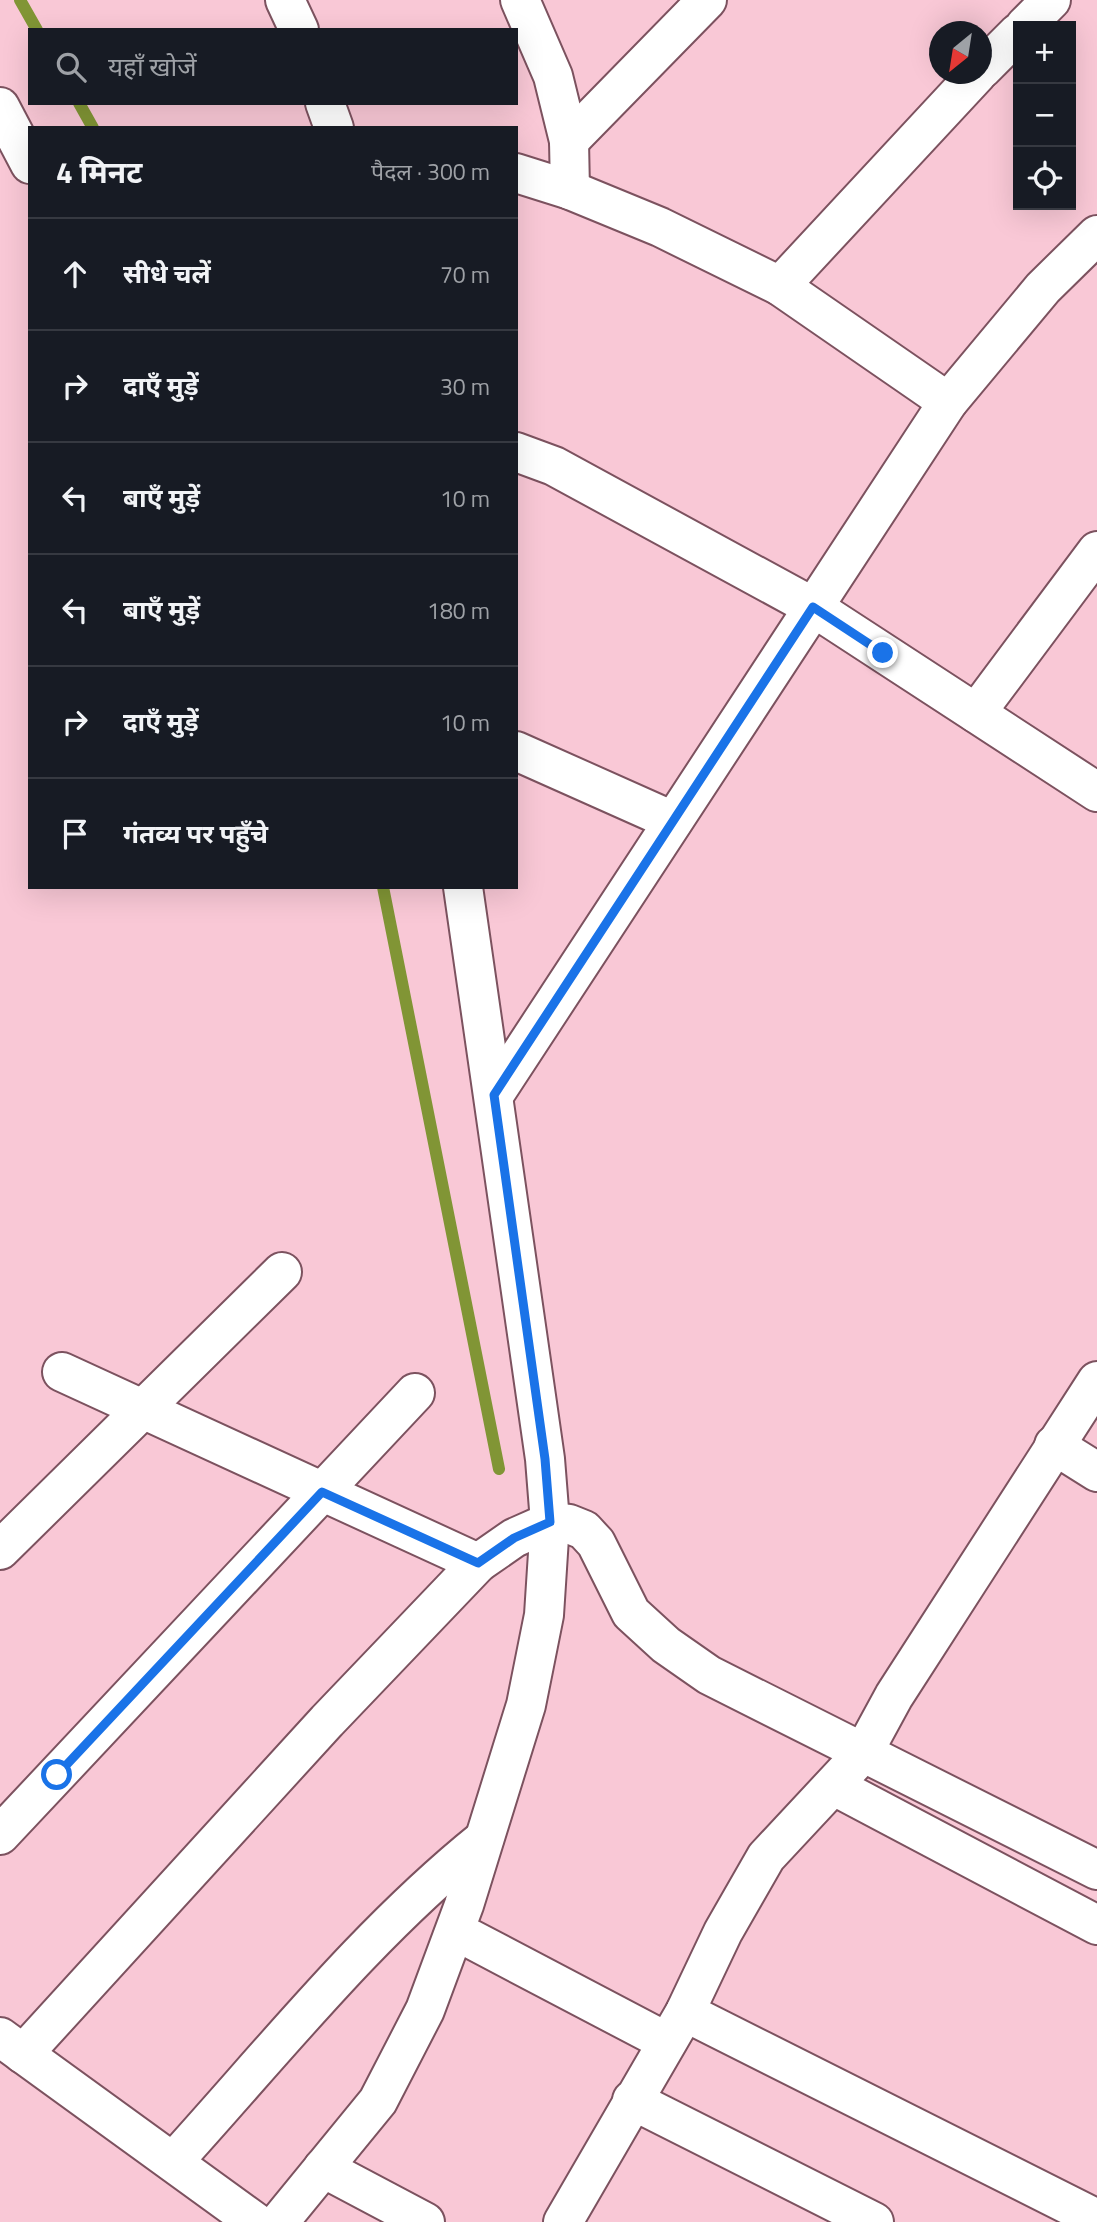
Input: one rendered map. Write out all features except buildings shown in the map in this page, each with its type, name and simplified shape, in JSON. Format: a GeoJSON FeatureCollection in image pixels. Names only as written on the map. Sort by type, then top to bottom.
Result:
{"type":"FeatureCollection","features":[{"type":"Feature","properties":{"kind":"street"},"geometry":{"type":"LineString","coordinates":[[285,0],[298,28]]}},
{"type":"Feature","properties":{"kind":"street"},"geometry":{"type":"LineString","coordinates":[[520,0],[553,76],[569,141],[569,190]]}},
{"type":"Feature","properties":{"kind":"street"},"geometry":{"type":"LineString","coordinates":[[569,141],[706,0]]}},
{"type":"Feature","properties":{"kind":"street"},"geometry":{"type":"LineString","coordinates":[[1030,21],[1051,0]]}},
{"type":"Feature","properties":{"kind":"street"},"geometry":{"type":"LineString","coordinates":[[992,59],[1013,38]]}},
{"type":"Feature","properties":{"kind":"street"},"geometry":{"type":"LineString","coordinates":[[780,286],[968,84]]}},
{"type":"Feature","properties":{"kind":"street"},"geometry":{"type":"LineString","coordinates":[[326,105],[333,126]]}},
{"type":"Feature","properties":{"kind":"street"},"geometry":{"type":"LineString","coordinates":[[0,107],[28,160]]}},
{"type":"Feature","properties":{"kind":"street"},"geometry":{"type":"LineString","coordinates":[[518,174],[569,190],[660,227],[780,286],[948,402]]}},
{"type":"Feature","properties":{"kind":"street"},"geometry":{"type":"LineString","coordinates":[[494,1095],[948,402],[1043,288],[1097,235]]}},
{"type":"Feature","properties":{"kind":"street"},"geometry":{"type":"LineString","coordinates":[[518,453],[554,466],[813,607],[1097,792]]}},
{"type":"Feature","properties":{"kind":"street"},"geometry":{"type":"LineString","coordinates":[[976,713],[1097,551]]}},
{"type":"Feature","properties":{"kind":"street"},"geometry":{"type":"LineString","coordinates":[[518,752],[673,821]]}},
{"type":"Feature","properties":{"kind":"street"},"geometry":{"type":"LineString","coordinates":[[279,2222],[378,2101],[425,2010],[453,1936],[526,1705],[544,1615],[550,1522],[545,1459],[463,889]]}},
{"type":"Feature","properties":{"kind":"street"},"geometry":{"type":"LineString","coordinates":[[0,1550],[282,1272]]}},
{"type":"Feature","properties":{"kind":"street"},"geometry":{"type":"LineString","coordinates":[[62,1372],[478,1563]]}},
{"type":"Feature","properties":{"kind":"street"},"geometry":{"type":"LineString","coordinates":[[563,2222],[676,2027],[723,1932],[766,1857],[863,1753],[894,1696],[1097,1381]]}},
{"type":"Feature","properties":{"kind":"street"},"geometry":{"type":"LineString","coordinates":[[0,1835],[415,1393]]}},
{"type":"Feature","properties":{"kind":"street"},"geometry":{"type":"LineString","coordinates":[[1054,1445],[1097,1472]]}},
{"type":"Feature","properties":{"kind":"street"},"geometry":{"type":"LineString","coordinates":[[255,2222],[12,2045],[478,1563],[514,1538],[550,1522],[569,1524],[584,1530],[596,1543],[631,1613],[666,1645],[709,1675],[1097,1870]]}},
{"type":"Feature","properties":{"kind":"street"},"geometry":{"type":"LineString","coordinates":[[834,1786],[1097,1925]]}},
{"type":"Feature","properties":{"kind":"street"},"geometry":{"type":"LineString","coordinates":[[173,2162],[390,1922],[434,1880],[485,1839]]}},
{"type":"Feature","properties":{"kind":"street"},"geometry":{"type":"LineString","coordinates":[[453,1936],[471,1939],[676,2027],[1097,2219]]}},
{"type":"Feature","properties":{"kind":"street"},"geometry":{"type":"LineString","coordinates":[[632,2100],[874,2222]]}},
{"type":"Feature","properties":{"kind":"street"},"geometry":{"type":"LineString","coordinates":[[323,2168],[425,2222]]}},
{"type":"Feature","properties":{"kind":"waterway"},"geometry":{"type":"LineString","coordinates":[[20,0],[36,28]]}},
{"type":"Feature","properties":{"kind":"waterway"},"geometry":{"type":"LineString","coordinates":[[80,105],[92,126]]}},
{"type":"Feature","properties":{"kind":"waterway"},"geometry":{"type":"LineString","coordinates":[[383,889],[499,1469]]}},
{"type":"Feature","properties":{"kind":"route"},"geometry":{"type":"LineString","coordinates":[[57,1775],[322,1492],[478,1563],[514,1538],[550,1522],[545,1459],[494,1095],[813,607],[883,653]]}}]}
